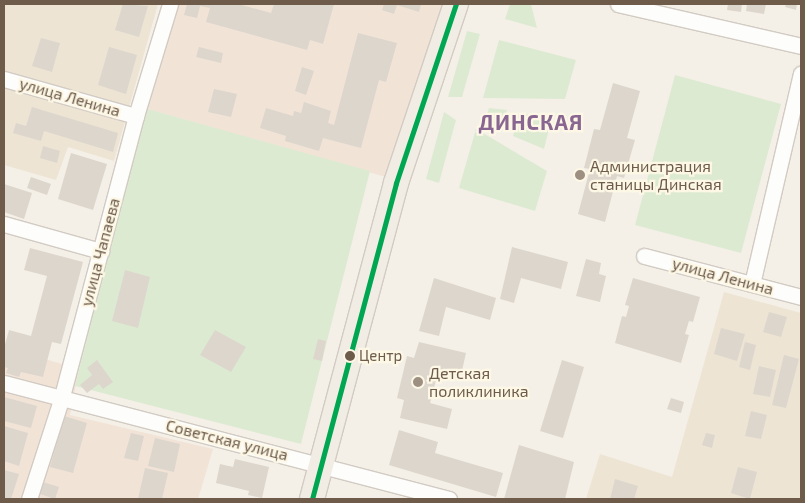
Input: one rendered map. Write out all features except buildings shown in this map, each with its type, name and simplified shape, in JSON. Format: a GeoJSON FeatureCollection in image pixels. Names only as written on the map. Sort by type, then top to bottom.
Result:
{"type":"FeatureCollection","features":[{"type":"Feature","properties":{"kind":"main road"},"geometry":{"type":"LineString","coordinates":[[312,499],[396,183],[456,4]]}},
{"type":"Feature","properties":{"kind":"street","name":"улица Чапаева"},"geometry":{"type":"LineString","coordinates":[[29,499],[61,400],[136,116],[170,4]]}},
{"type":"Feature","properties":{"kind":"street"},"geometry":{"type":"LineString","coordinates":[[618,4],[801,46]]}},
{"type":"Feature","properties":{"kind":"street"},"geometry":{"type":"LineString","coordinates":[[752,284],[801,74]]}},
{"type":"Feature","properties":{"kind":"street","name":"улица Ленина"},"geometry":{"type":"LineString","coordinates":[[4,79],[136,116]]}},
{"type":"Feature","properties":{"kind":"street"},"geometry":{"type":"LineString","coordinates":[[4,224],[101,251]]}},
{"type":"Feature","properties":{"kind":"street","name":"улица Ленина"},"geometry":{"type":"LineString","coordinates":[[644,256],[801,297]]}},
{"type":"Feature","properties":{"kind":"street","name":"Советская улица"},"geometry":{"type":"LineString","coordinates":[[4,384],[61,400],[321,464],[449,499]]}},
{"type":"Feature","properties":{"kind":"shaded area"},"geometry":{"type":"Polygon","coordinates":[[[4,4],[158,4],[114,161],[68,147],[56,180],[4,165],[4,4]]]}},
{"type":"Feature","properties":{"kind":"shaded area"},"geometry":{"type":"Polygon","coordinates":[[[175,4],[445,4],[386,177],[144,108],[175,4]]]}},
{"type":"Feature","properties":{"kind":"shaded area"},"geometry":{"type":"Polygon","coordinates":[[[724,292],[801,313],[801,499],[586,499],[600,454],[672,477],[724,292]]]}},
{"type":"Feature","properties":{"kind":"shaded area"},"geometry":{"type":"Polygon","coordinates":[[[4,347],[79,369],[70,415],[213,449],[198,499],[4,499],[4,347]]]}},
{"type":"Feature","properties":{"kind":"green space"},"geometry":{"type":"Polygon","coordinates":[[[510,4],[531,4],[537,28],[505,19],[510,4]]]}},
{"type":"Feature","properties":{"kind":"green space"},"geometry":{"type":"Polygon","coordinates":[[[467,31],[480,34],[462,97],[448,97],[467,31]]]}},
{"type":"Feature","properties":{"kind":"green space"},"geometry":{"type":"Polygon","coordinates":[[[499,40],[576,60],[565,99],[483,98],[499,40]]]}},
{"type":"Feature","properties":{"kind":"green space"},"geometry":{"type":"Polygon","coordinates":[[[675,75],[781,104],[741,253],[635,225],[675,75]]]}},
{"type":"Feature","properties":{"kind":"green space"},"geometry":{"type":"Polygon","coordinates":[[[144,108],[370,171],[301,444],[75,386],[144,108]]]}},
{"type":"Feature","properties":{"kind":"green space"},"geometry":{"type":"Polygon","coordinates":[[[489,108],[507,110],[501,130],[484,123],[489,108]]]}},
{"type":"Feature","properties":{"kind":"green space"},"geometry":{"type":"Polygon","coordinates":[[[444,112],[456,120],[439,183],[426,179],[444,112]]]}},
{"type":"Feature","properties":{"kind":"green space"},"geometry":{"type":"Polygon","coordinates":[[[519,113],[552,117],[544,149],[513,136],[519,113]]]}},
{"type":"Feature","properties":{"kind":"green space"},"geometry":{"type":"Polygon","coordinates":[[[476,129],[547,171],[535,211],[459,188],[476,129]]]}},
{"type":"Feature","properties":{"kind":"transit line"},"geometry":{"type":"LineString","coordinates":[[312,499],[396,183],[456,4]]}},
{"type":"Feature","properties":{"kind":"place","name":"Администрация станицы Динская"},"geometry":{"type":"Point","coordinates":[580,175]}},
{"type":"Feature","properties":{"kind":"place","name":"Центр"},"geometry":{"type":"Point","coordinates":[350,356]}},
{"type":"Feature","properties":{"kind":"place","name":"Детская поликлиника"},"geometry":{"type":"Point","coordinates":[418,382]}},
{"type":"Feature","properties":{"kind":"district","name":"ДИНСКАЯ"},"geometry":{"type":"Point","coordinates":[531,122]}}]}
